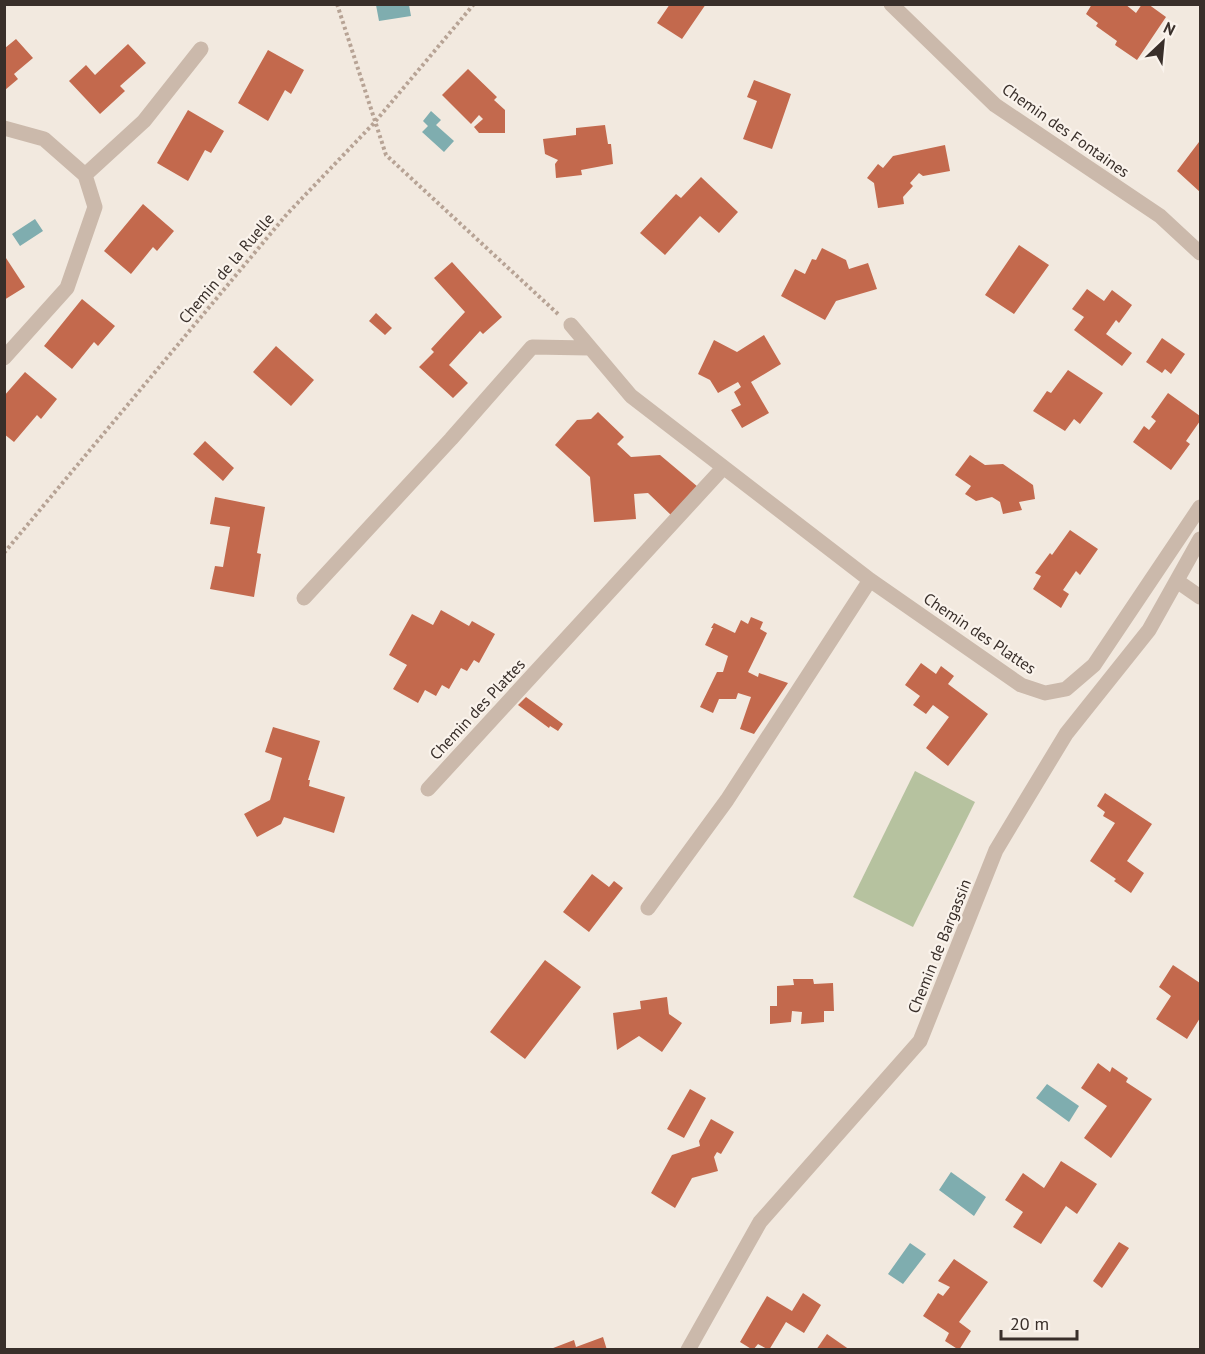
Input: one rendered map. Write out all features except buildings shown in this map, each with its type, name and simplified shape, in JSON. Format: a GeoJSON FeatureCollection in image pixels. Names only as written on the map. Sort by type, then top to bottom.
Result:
{"type":"FeatureCollection","features":[{"type":"Feature","properties":{"kind":"street","name":"Chemin des Fontaines"},"geometry":{"type":"LineString","coordinates":[[891,4],[995,105],[1160,216],[1200,253]]}},
{"type":"Feature","properties":{"kind":"street"},"geometry":{"type":"LineString","coordinates":[[85,175],[144,121],[201,49]]}},
{"type":"Feature","properties":{"kind":"street"},"geometry":{"type":"LineString","coordinates":[[4,128],[44,139],[85,175],[95,207],[67,288],[4,358]]}},
{"type":"Feature","properties":{"kind":"street","name":"Chemin des Plattes"},"geometry":{"type":"LineString","coordinates":[[571,326],[631,396],[723,468],[870,580],[1021,685],[1045,693],[1066,689],[1094,664],[1200,507]]}},
{"type":"Feature","properties":{"kind":"street"},"geometry":{"type":"LineString","coordinates":[[304,598],[451,439],[532,347],[590,348]]}},
{"type":"Feature","properties":{"kind":"street","name":"Chemin des Plattes"},"geometry":{"type":"LineString","coordinates":[[428,789],[723,468]]}},
{"type":"Feature","properties":{"kind":"street","name":"Chemin de Bargassin"},"geometry":{"type":"LineString","coordinates":[[688,1350],[760,1222],[920,1041],[996,850],[1066,734],[1149,630],[1200,539]]}},
{"type":"Feature","properties":{"kind":"street"},"geometry":{"type":"LineString","coordinates":[[648,908],[727,800],[870,580]]}},
{"type":"Feature","properties":{"kind":"street"},"geometry":{"type":"LineString","coordinates":[[1177,581],[1200,597]]}},
{"type":"Feature","properties":{"kind":"path"},"geometry":{"type":"LineString","coordinates":[[337,4],[386,155],[571,326]]}},
{"type":"Feature","properties":{"kind":"path","name":"Chemin de la Ruelle"},"geometry":{"type":"LineString","coordinates":[[4,554],[287,214],[374,123],[474,4]]}},
{"type":"Feature","properties":{"kind":"green space"},"geometry":{"type":"Polygon","coordinates":[[[915,771],[975,802],[913,927],[853,897],[915,771]]]}},
{"type":"Feature","properties":{"kind":"water"},"geometry":{"type":"Polygon","coordinates":[[[376,5],[409,5],[411,16],[379,21],[376,5]]]}},
{"type":"Feature","properties":{"kind":"water"},"geometry":{"type":"Polygon","coordinates":[[[431,111],[441,120],[436,125],[454,141],[444,152],[422,132],[428,126],[423,121],[431,111]]]}},
{"type":"Feature","properties":{"kind":"water"},"geometry":{"type":"Polygon","coordinates":[[[35,219],[43,231],[20,246],[12,234],[35,219]]]}},
{"type":"Feature","properties":{"kind":"water"},"geometry":{"type":"Polygon","coordinates":[[[1047,1084],[1079,1106],[1069,1122],[1036,1098],[1047,1084]]]}},
{"type":"Feature","properties":{"kind":"water"},"geometry":{"type":"Polygon","coordinates":[[[951,1172],[986,1197],[974,1216],[939,1190],[951,1172]]]}},
{"type":"Feature","properties":{"kind":"water"},"geometry":{"type":"Polygon","coordinates":[[[910,1243],[926,1254],[903,1284],[888,1274],[910,1243]]]}}]}
